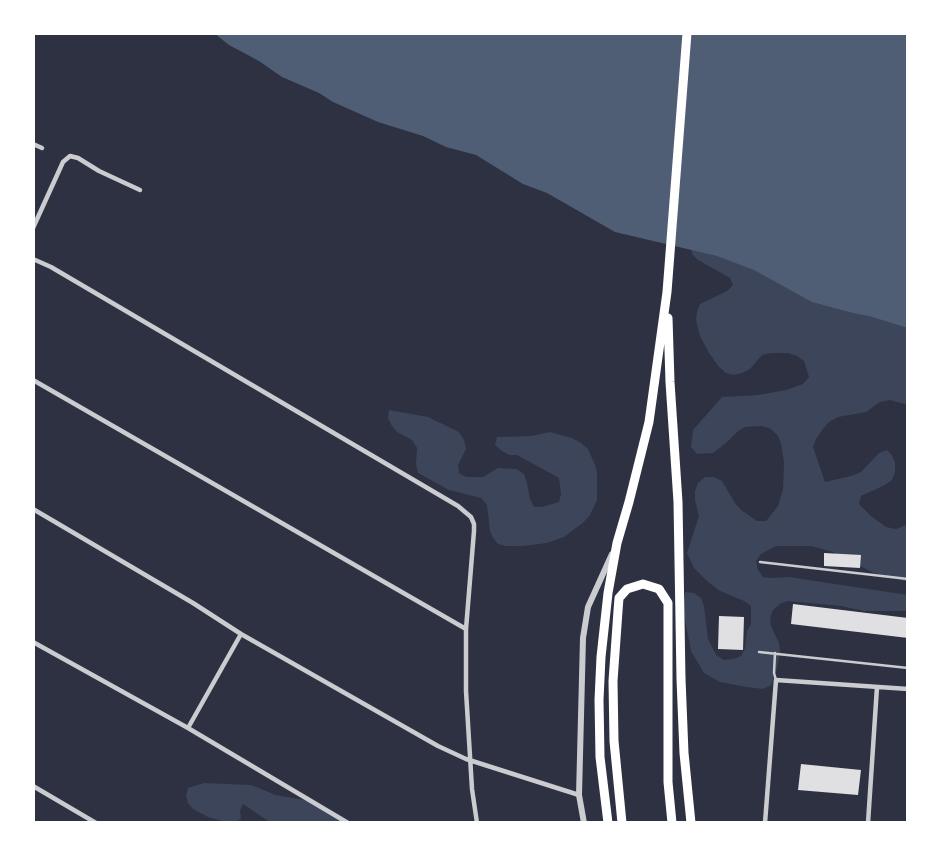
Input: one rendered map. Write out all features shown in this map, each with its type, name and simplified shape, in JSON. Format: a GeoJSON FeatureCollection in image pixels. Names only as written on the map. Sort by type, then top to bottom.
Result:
{"type":"FeatureCollection","features":[{"type":"Feature","properties":{"kind":"highway"},"geometry":{"type":"LineString","coordinates":[[608,823],[600,757],[601,657],[617,543],[649,422],[667,292],[687,33]]}},
{"type":"Feature","properties":{"kind":"highway"},"geometry":{"type":"LineString","coordinates":[[667,292],[678,502],[684,753],[691,823]]}},
{"type":"Feature","properties":{"kind":"highway"},"geometry":{"type":"LineString","coordinates":[[622,823],[614,740],[613,681],[619,598],[627,589],[643,584],[659,589],[668,603],[668,782],[671,823]]}},
{"type":"Feature","properties":{"kind":"street"},"geometry":{"type":"LineString","coordinates":[[33,144],[42,148]]}},
{"type":"Feature","properties":{"kind":"street"},"geometry":{"type":"LineString","coordinates":[[33,228],[62,162],[69,156],[140,190]]}},
{"type":"Feature","properties":{"kind":"street"},"geometry":{"type":"LineString","coordinates":[[33,259],[51,267],[458,506],[471,517],[474,524],[466,629],[466,691],[472,789],[477,823]]}},
{"type":"Feature","properties":{"kind":"street"},"geometry":{"type":"LineString","coordinates":[[33,380],[466,629]]}},
{"type":"Feature","properties":{"kind":"street"},"geometry":{"type":"LineString","coordinates":[[33,509],[242,634],[439,746],[470,761],[579,795]]}},
{"type":"Feature","properties":{"kind":"street"},"geometry":{"type":"LineString","coordinates":[[583,823],[579,795],[583,638],[588,607],[617,543]]}},
{"type":"Feature","properties":{"kind":"street"},"geometry":{"type":"LineString","coordinates":[[188,728],[242,634]]}},
{"type":"Feature","properties":{"kind":"street"},"geometry":{"type":"LineString","coordinates":[[33,642],[188,728],[348,823]]}},
{"type":"Feature","properties":{"kind":"street"},"geometry":{"type":"LineString","coordinates":[[765,823],[776,680],[908,689]]}},
{"type":"Feature","properties":{"kind":"street"},"geometry":{"type":"LineString","coordinates":[[869,823],[877,687]]}},
{"type":"Feature","properties":{"kind":"street"},"geometry":{"type":"LineString","coordinates":[[33,786],[96,823]]}},
{"type":"Feature","properties":{"kind":"lane"},"geometry":{"type":"LineString","coordinates":[[760,562],[908,579]]}},
{"type":"Feature","properties":{"kind":"lane"},"geometry":{"type":"LineString","coordinates":[[759,652],[908,668]]}},
{"type":"Feature","properties":{"kind":"lane"},"geometry":{"type":"LineString","coordinates":[[775,653],[776,680]]}},
{"type":"Feature","properties":{"kind":"shaded area"},"geometry":{"type":"Polygon","coordinates":[[[214,33],[908,33],[908,328],[812,302],[754,270],[717,256],[615,232],[547,193],[523,184],[476,155],[378,122],[282,77],[214,33]]]}},
{"type":"Feature","properties":{"kind":"shaded area"},"geometry":{"type":"Polygon","coordinates":[[[691,246],[908,324],[908,405],[890,400],[880,402],[866,412],[838,417],[822,430],[813,447],[825,482],[861,472],[879,453],[887,450],[891,454],[895,462],[892,480],[861,496],[859,504],[886,527],[896,529],[908,524],[908,582],[874,573],[833,552],[811,546],[776,546],[761,554],[756,561],[763,577],[789,577],[908,595],[908,611],[864,611],[787,601],[780,604],[773,610],[770,618],[779,643],[777,669],[771,685],[763,689],[720,682],[704,673],[691,651],[683,609],[685,592],[694,593],[701,598],[708,639],[716,655],[724,660],[741,656],[745,648],[747,631],[751,624],[751,606],[720,591],[707,581],[694,568],[687,553],[699,516],[695,491],[698,483],[705,477],[722,481],[741,510],[757,521],[766,521],[778,506],[783,489],[784,462],[781,444],[771,429],[762,426],[745,427],[713,453],[697,454],[691,447],[693,430],[722,397],[786,390],[803,384],[809,377],[804,361],[788,353],[762,355],[750,369],[734,375],[719,367],[700,336],[697,312],[700,304],[727,291],[733,285],[730,278],[698,260],[692,254],[691,246]]]}},
{"type":"Feature","properties":{"kind":"shaded area"},"geometry":{"type":"Polygon","coordinates":[[[389,410],[428,417],[459,432],[466,449],[458,465],[459,473],[466,477],[483,477],[498,468],[517,469],[524,474],[534,507],[559,502],[559,478],[517,455],[502,451],[495,445],[497,437],[531,436],[550,432],[572,438],[588,449],[597,473],[597,500],[590,515],[564,537],[547,543],[523,546],[498,544],[490,531],[487,505],[481,498],[449,490],[418,473],[417,448],[412,440],[392,426],[388,418],[389,410]]]}},
{"type":"Feature","properties":{"kind":"shaded area"},"geometry":{"type":"Polygon","coordinates":[[[204,783],[251,785],[276,795],[316,802],[351,823],[271,823],[243,804],[241,819],[233,823],[225,822],[208,817],[188,803],[188,788],[204,783]]]}},
{"type":"Feature","properties":{"kind":"building"},"geometry":{"type":"Polygon","coordinates":[[[824,553],[861,555],[860,568],[824,566],[824,553]]]}},
{"type":"Feature","properties":{"kind":"building"},"geometry":{"type":"Polygon","coordinates":[[[793,604],[908,618],[908,638],[791,624],[793,604]]]}},
{"type":"Feature","properties":{"kind":"building"},"geometry":{"type":"Polygon","coordinates":[[[719,616],[744,617],[743,650],[718,649],[719,616]]]}},
{"type":"Feature","properties":{"kind":"building"},"geometry":{"type":"Polygon","coordinates":[[[801,764],[861,770],[858,795],[798,790],[801,764]]]}}]}
